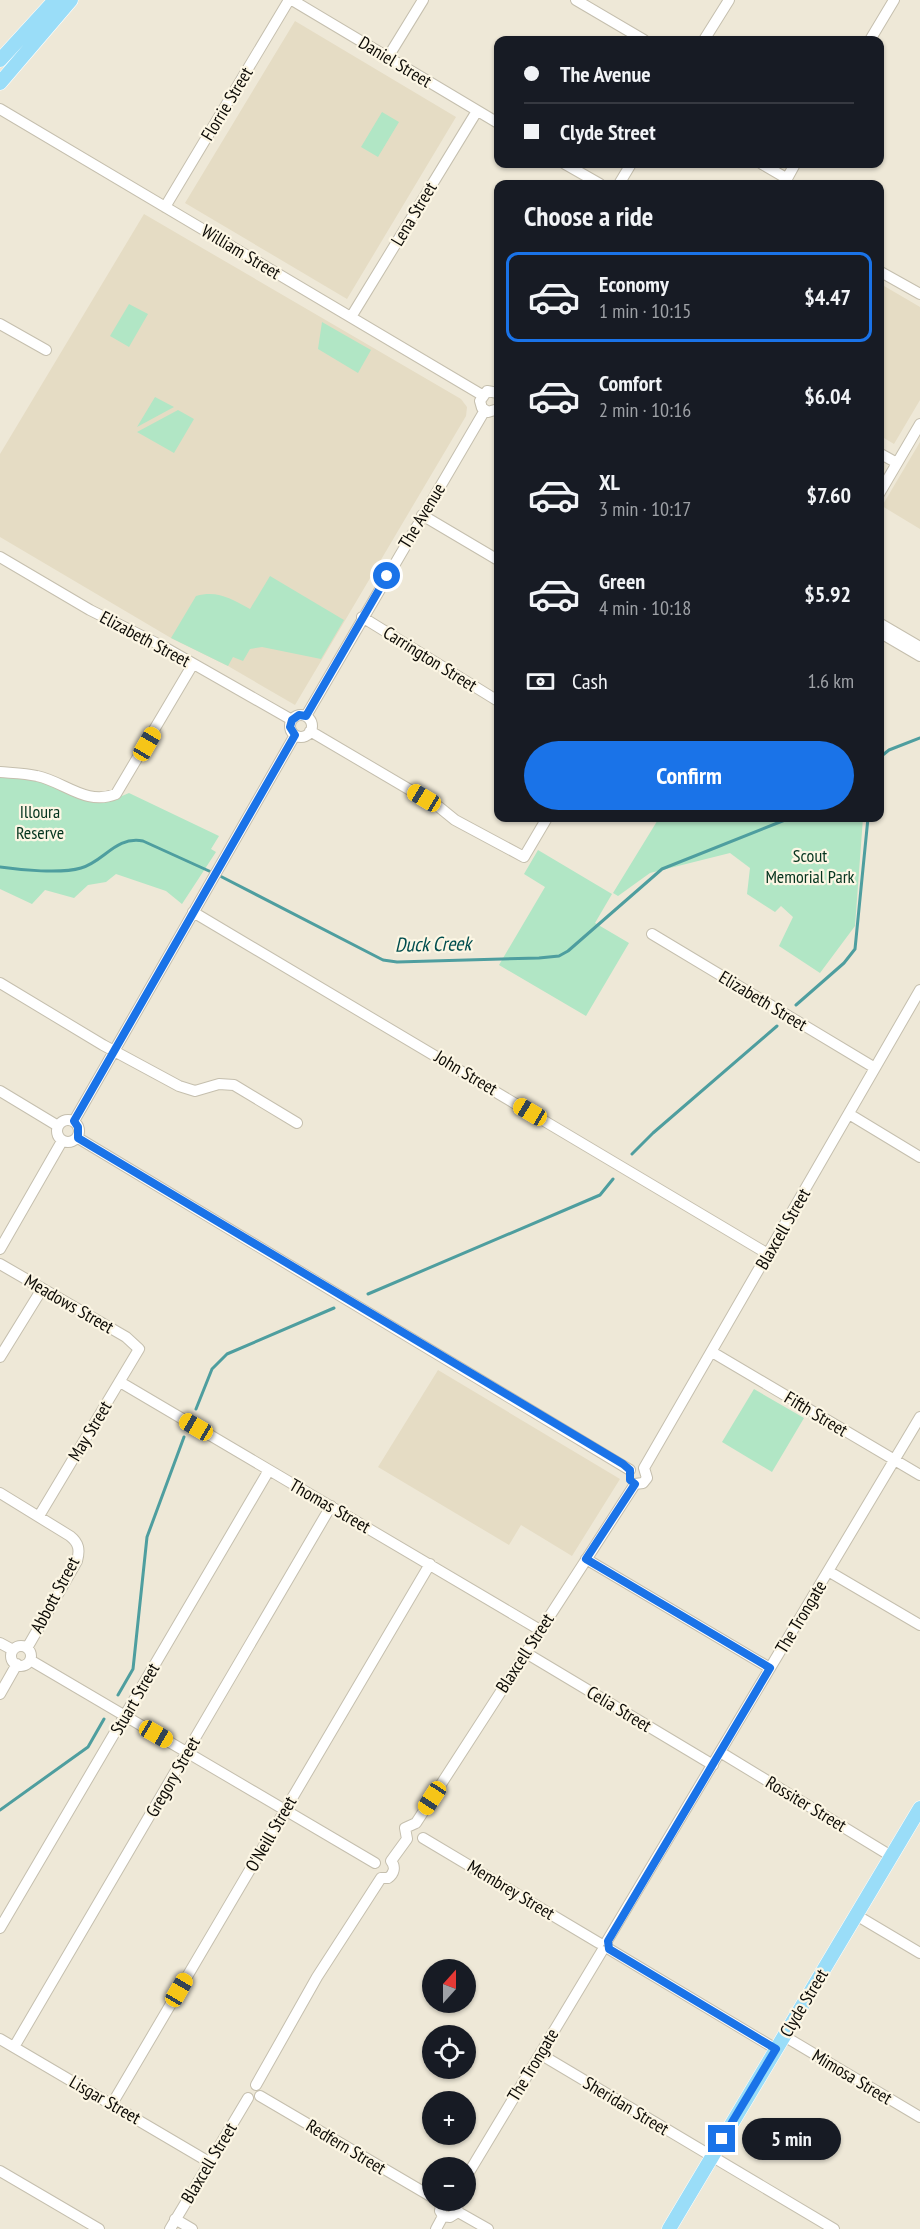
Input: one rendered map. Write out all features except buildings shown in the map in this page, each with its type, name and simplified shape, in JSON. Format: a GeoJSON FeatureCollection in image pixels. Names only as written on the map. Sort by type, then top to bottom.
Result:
{"type":"FeatureCollection","features":[{"type":"Feature","properties":{"kind":"main road"},"geometry":{"type":"LineString","coordinates":[[0,60],[55,0]]}},
{"type":"Feature","properties":{"kind":"main road"},"geometry":{"type":"LineString","coordinates":[[0,83],[71,0]]}},
{"type":"Feature","properties":{"kind":"main road","name":"Clyde Street"},"geometry":{"type":"LineString","coordinates":[[669,2229],[920,1808]]}},
{"type":"Feature","properties":{"kind":"street","name":"Daniel Street"},"geometry":{"type":"LineString","coordinates":[[290,0],[494,121]]}},
{"type":"Feature","properties":{"kind":"street","name":"Florrie Street"},"geometry":{"type":"LineString","coordinates":[[165,207],[290,0]]}},
{"type":"Feature","properties":{"kind":"street"},"geometry":{"type":"LineString","coordinates":[[388,57],[423,0]]}},
{"type":"Feature","properties":{"kind":"street"},"geometry":{"type":"LineString","coordinates":[[576,0],[637,36]]}},
{"type":"Feature","properties":{"kind":"street"},"geometry":{"type":"LineString","coordinates":[[706,36],[729,0]]}},
{"type":"Feature","properties":{"kind":"street"},"geometry":{"type":"LineString","coordinates":[[872,36],[894,0]]}},
{"type":"Feature","properties":{"kind":"street","name":"William Street"},"geometry":{"type":"LineString","coordinates":[[0,109],[482,395]]}},
{"type":"Feature","properties":{"kind":"street","name":"Lena Street"},"geometry":{"type":"LineString","coordinates":[[351,317],[477,111]]}},
{"type":"Feature","properties":{"kind":"street"},"geometry":{"type":"LineString","coordinates":[[572,168],[593,180]]}},
{"type":"Feature","properties":{"kind":"street"},"geometry":{"type":"LineString","coordinates":[[767,168],[784,180]]}},
{"type":"Feature","properties":{"kind":"street"},"geometry":{"type":"LineString","coordinates":[[884,274],[920,294]]}},
{"type":"Feature","properties":{"kind":"street"},"geometry":{"type":"LineString","coordinates":[[0,324],[46,350]]}},
{"type":"Feature","properties":{"kind":"street"},"geometry":{"type":"LineString","coordinates":[[494,391],[490,390],[482,395],[481,405],[485,410],[494,410]]}},
{"type":"Feature","properties":{"kind":"street","name":"The Avenue"},"geometry":{"type":"LineString","coordinates":[[306,716],[485,410]]}},
{"type":"Feature","properties":{"kind":"street"},"geometry":{"type":"LineString","coordinates":[[884,485],[920,424]]}},
{"type":"Feature","properties":{"kind":"street"},"geometry":{"type":"LineString","coordinates":[[884,456],[897,463]]}},
{"type":"Feature","properties":{"kind":"street"},"geometry":{"type":"LineString","coordinates":[[422,515],[494,558]]}},
{"type":"Feature","properties":{"kind":"street","name":"Elizabeth Street"},"geometry":{"type":"LineString","coordinates":[[0,557],[90,610],[193,664],[292,720]]}},
{"type":"Feature","properties":{"kind":"street","name":"Carrington Street"},"geometry":{"type":"LineString","coordinates":[[362,617],[494,699]]}},
{"type":"Feature","properties":{"kind":"street"},"geometry":{"type":"LineString","coordinates":[[884,626],[920,647]]}},
{"type":"Feature","properties":{"kind":"street"},"geometry":{"type":"LineString","coordinates":[[884,635],[920,656]]}},
{"type":"Feature","properties":{"kind":"street"},"geometry":{"type":"LineString","coordinates":[[0,772],[36,775],[87,797],[107,798],[116,794],[193,664]]}},
{"type":"Feature","properties":{"kind":"street"},"geometry":{"type":"LineString","coordinates":[[299,715],[306,716],[312,724],[310,731],[305,736],[295,735],[290,727],[292,720],[299,715]]}},
{"type":"Feature","properties":{"kind":"street"},"geometry":{"type":"LineString","coordinates":[[310,731],[439,807],[462,824],[524,857],[545,822]]}},
{"type":"Feature","properties":{"kind":"street"},"geometry":{"type":"LineString","coordinates":[[74,1121],[295,735]]}},
{"type":"Feature","properties":{"kind":"street","name":"John Street"},"geometry":{"type":"LineString","coordinates":[[193,912],[768,1254]]}},
{"type":"Feature","properties":{"kind":"street","name":"Elizabeth Street"},"geometry":{"type":"LineString","coordinates":[[652,934],[874,1068]]}},
{"type":"Feature","properties":{"kind":"street"},"geometry":{"type":"LineString","coordinates":[[0,983],[114,1051],[179,1086],[195,1091],[219,1084],[234,1085],[297,1123]]}},
{"type":"Feature","properties":{"kind":"street","name":"Blaxcell Street"},"geometry":{"type":"LineString","coordinates":[[644,1468],[920,990]]}},
{"type":"Feature","properties":{"kind":"street"},"geometry":{"type":"LineString","coordinates":[[0,1091],[58,1125]]}},
{"type":"Feature","properties":{"kind":"street"},"geometry":{"type":"LineString","coordinates":[[849,1114],[920,1157]]}},
{"type":"Feature","properties":{"kind":"street"},"geometry":{"type":"LineString","coordinates":[[58,1125],[67,1120],[74,1121],[78,1127],[78,1138]]}},
{"type":"Feature","properties":{"kind":"street"},"geometry":{"type":"LineString","coordinates":[[58,1125],[57,1136],[62,1141],[72,1142],[78,1138]]}},
{"type":"Feature","properties":{"kind":"street"},"geometry":{"type":"LineString","coordinates":[[78,1138],[630,1470]]}},
{"type":"Feature","properties":{"kind":"street"},"geometry":{"type":"LineString","coordinates":[[0,1249],[62,1141]]}},
{"type":"Feature","properties":{"kind":"street","name":"Meadows Street"},"geometry":{"type":"LineString","coordinates":[[0,1264],[138,1346]]}},
{"type":"Feature","properties":{"kind":"street"},"geometry":{"type":"LineString","coordinates":[[0,1357],[42,1289]]}},
{"type":"Feature","properties":{"kind":"street","name":"May Street"},"geometry":{"type":"LineString","coordinates":[[39,1516],[138,1352],[138,1346]]}},
{"type":"Feature","properties":{"kind":"street","name":"Fifth Street"},"geometry":{"type":"LineString","coordinates":[[712,1352],[920,1475]]}},
{"type":"Feature","properties":{"kind":"street","name":"Thomas Street"},"geometry":{"type":"LineString","coordinates":[[120,1382],[540,1630]]}},
{"type":"Feature","properties":{"kind":"street","name":"The Trongate"},"geometry":{"type":"LineString","coordinates":[[476,2161],[920,1418]]}},
{"type":"Feature","properties":{"kind":"street"},"geometry":{"type":"LineString","coordinates":[[636,1466],[644,1468],[647,1478],[641,1484],[635,1484],[630,1480],[630,1470],[636,1466]]}},
{"type":"Feature","properties":{"kind":"street","name":"Stuart Street"},"geometry":{"type":"LineString","coordinates":[[0,1928],[269,1470]]}},
{"type":"Feature","properties":{"kind":"street","name":"Blaxcell Street"},"geometry":{"type":"LineString","coordinates":[[416,1823],[635,1484]]}},
{"type":"Feature","properties":{"kind":"street"},"geometry":{"type":"LineString","coordinates":[[0,1493],[39,1516]]}},
{"type":"Feature","properties":{"kind":"street","name":"Gregory Street"},"geometry":{"type":"LineString","coordinates":[[14,2047],[331,1506]]}},
{"type":"Feature","properties":{"kind":"street","name":"Abbott Street"},"geometry":{"type":"LineString","coordinates":[[27,1648],[77,1561],[79,1553],[76,1541],[39,1516]]}},
{"type":"Feature","properties":{"kind":"street"},"geometry":{"type":"LineString","coordinates":[[586,1559],[770,1668]]}},
{"type":"Feature","properties":{"kind":"street","name":"O'Neill Street"},"geometry":{"type":"LineString","coordinates":[[112,2104],[430,1564]]}},
{"type":"Feature","properties":{"kind":"street"},"geometry":{"type":"LineString","coordinates":[[828,1571],[920,1625]]}},
{"type":"Feature","properties":{"kind":"street"},"geometry":{"type":"LineString","coordinates":[[0,1642],[13,1650]]}},
{"type":"Feature","properties":{"kind":"street"},"geometry":{"type":"LineString","coordinates":[[18,1646],[27,1648],[31,1652],[30,1660],[26,1664],[17,1664],[12,1657],[13,1650],[18,1646]]}},
{"type":"Feature","properties":{"kind":"street","name":"Celia Street"},"geometry":{"type":"LineString","coordinates":[[526,1653],[712,1765]]}},
{"type":"Feature","properties":{"kind":"street"},"geometry":{"type":"LineString","coordinates":[[30,1660],[375,1863]]}},
{"type":"Feature","properties":{"kind":"street"},"geometry":{"type":"LineString","coordinates":[[0,1694],[17,1664]]}},
{"type":"Feature","properties":{"kind":"street","name":"Rossiter Street"},"geometry":{"type":"LineString","coordinates":[[720,1752],[891,1856]]}},
{"type":"Feature","properties":{"kind":"street"},"geometry":{"type":"LineString","coordinates":[[391,1861],[407,1839],[405,1828],[416,1823],[423,1829],[423,1838],[415,1843],[407,1839]]}},
{"type":"Feature","properties":{"kind":"street","name":"Membrey Street"},"geometry":{"type":"LineString","coordinates":[[423,1838],[776,2049]]}},
{"type":"Feature","properties":{"kind":"street"},"geometry":{"type":"LineString","coordinates":[[382,1858],[391,1861],[394,1867],[393,1873],[388,1878],[381,1878],[375,1872],[375,1863],[382,1858]]}},
{"type":"Feature","properties":{"kind":"street"},"geometry":{"type":"LineString","coordinates":[[256,2085],[260,2088],[260,2096],[255,2100],[248,2098],[246,2088],[256,2085],[317,1977],[381,1878]]}},
{"type":"Feature","properties":{"kind":"street"},"geometry":{"type":"LineString","coordinates":[[856,1915],[920,1953]]}},
{"type":"Feature","properties":{"kind":"street","name":"Mimosa Street"},"geometry":{"type":"LineString","coordinates":[[784,2036],[920,2117]]}},
{"type":"Feature","properties":{"kind":"street","name":"Lisgar Street"},"geometry":{"type":"LineString","coordinates":[[0,2038],[209,2162]]}},
{"type":"Feature","properties":{"kind":"street","name":"Sheridan Street"},"geometry":{"type":"LineString","coordinates":[[540,2054],[834,2229]]}},
{"type":"Feature","properties":{"kind":"street","name":"Redfern Street"},"geometry":{"type":"LineString","coordinates":[[260,2096],[422,2190]]}},
{"type":"Feature","properties":{"kind":"street","name":"Blaxcell Street"},"geometry":{"type":"LineString","coordinates":[[172,2224],[248,2098]]}},
{"type":"Feature","properties":{"kind":"street"},"geometry":{"type":"LineString","coordinates":[[0,2171],[99,2229]]}},
{"type":"Feature","properties":{"kind":"street"},"geometry":{"type":"LineString","coordinates":[[440,2211],[444,2216],[453,2217],[458,2212],[488,2229]]}},
{"type":"Feature","properties":{"kind":"street"},"geometry":{"type":"LineString","coordinates":[[436,2229],[444,2216]]}},
{"type":"Feature","properties":{"kind":"street"},"geometry":{"type":"LineString","coordinates":[[172,2224],[192,2229]]}},
{"type":"Feature","properties":{"kind":"shaded area"},"geometry":{"type":"Polygon","coordinates":[[[295,21],[456,117],[347,299],[185,203],[295,21]]]}},
{"type":"Feature","properties":{"kind":"shaded area"},"geometry":{"type":"Polygon","coordinates":[[[144,214],[461,399],[467,407],[466,416],[295,705],[228,666],[171,638],[0,537],[0,454],[144,214]]]}},
{"type":"Feature","properties":{"kind":"shaded area"},"geometry":{"type":"Polygon","coordinates":[[[884,286],[920,307],[920,400],[894,444],[884,438],[884,286]]]}},
{"type":"Feature","properties":{"kind":"shaded area"},"geometry":{"type":"Polygon","coordinates":[[[920,442],[920,529],[884,507],[884,503],[920,442]]]}},
{"type":"Feature","properties":{"kind":"shaded area"},"geometry":{"type":"Polygon","coordinates":[[[438,1370],[620,1479],[572,1556],[521,1525],[509,1545],[378,1467],[438,1370]]]}},
{"type":"Feature","properties":{"kind":"green space"},"geometry":{"type":"Polygon","coordinates":[[[382,112],[399,122],[378,157],[361,147],[382,112]]]}},
{"type":"Feature","properties":{"kind":"green space"},"geometry":{"type":"Polygon","coordinates":[[[129,304],[148,314],[129,347],[110,336],[129,304]]]}},
{"type":"Feature","properties":{"kind":"green space"},"geometry":{"type":"Polygon","coordinates":[[[322,322],[371,350],[358,373],[318,349],[322,322]]]}},
{"type":"Feature","properties":{"kind":"green space"},"geometry":{"type":"Polygon","coordinates":[[[155,397],[174,407],[137,427],[155,397]]]}},
{"type":"Feature","properties":{"kind":"green space"},"geometry":{"type":"Polygon","coordinates":[[[178,410],[194,419],[174,453],[137,432],[178,410]]]}},
{"type":"Feature","properties":{"kind":"green space"},"geometry":{"type":"Polygon","coordinates":[[[270,576],[344,620],[321,659],[262,647],[250,649],[243,661],[233,657],[228,666],[171,638],[196,596],[218,595],[250,609],[270,576]]]}},
{"type":"Feature","properties":{"kind":"green space","name":"Illoura Reserve"},"geometry":{"type":"Polygon","coordinates":[[[0,774],[28,777],[51,783],[90,800],[114,799],[129,793],[219,836],[211,849],[216,852],[182,904],[166,891],[116,874],[106,882],[88,885],[74,898],[45,890],[32,904],[0,889],[0,774]]]}},
{"type":"Feature","properties":{"kind":"green space","name":"Scout Memorial Park"},"geometry":{"type":"Polygon","coordinates":[[[657,822],[863,822],[855,926],[820,973],[779,946],[793,917],[781,906],[775,912],[747,894],[750,868],[730,853],[650,873],[618,896],[613,893],[657,822]]]}},
{"type":"Feature","properties":{"kind":"green space"},"geometry":{"type":"Polygon","coordinates":[[[538,850],[612,894],[595,923],[629,943],[586,1016],[499,965],[545,887],[524,874],[538,850]]]}},
{"type":"Feature","properties":{"kind":"green space"},"geometry":{"type":"Polygon","coordinates":[[[754,1389],[804,1418],[772,1472],[722,1442],[754,1389]]]}},
{"type":"Feature","properties":{"kind":"waterway","name":"Duck Creek"},"geometry":{"type":"LineString","coordinates":[[884,754],[920,738]]}},
{"type":"Feature","properties":{"kind":"waterway","name":"Duck Creek"},"geometry":{"type":"LineString","coordinates":[[0,867],[41,871],[73,870],[89,865],[125,842],[143,841],[220,876],[383,960],[397,962],[539,958],[559,956],[568,951],[662,869],[780,822]]}},
{"type":"Feature","properties":{"kind":"waterway"},"geometry":{"type":"LineString","coordinates":[[796,1005],[844,963],[855,949],[868,822]]}},
{"type":"Feature","properties":{"kind":"waterway"},"geometry":{"type":"LineString","coordinates":[[632,1154],[653,1133],[777,1026]]}},
{"type":"Feature","properties":{"kind":"waterway"},"geometry":{"type":"LineString","coordinates":[[368,1294],[600,1195],[613,1179]]}},
{"type":"Feature","properties":{"kind":"waterway"},"geometry":{"type":"LineString","coordinates":[[196,1409],[212,1369],[227,1354],[334,1308]]}},
{"type":"Feature","properties":{"kind":"waterway"},"geometry":{"type":"LineString","coordinates":[[118,1695],[133,1669],[147,1537],[184,1437]]}},
{"type":"Feature","properties":{"kind":"waterway"},"geometry":{"type":"LineString","coordinates":[[0,1810],[88,1747],[104,1719]]}},
{"type":"Feature","properties":{"kind":"route"},"geometry":{"type":"LineString","coordinates":[[387,576],[306,716],[296,716],[290,723],[295,735],[74,1121],[79,1131],[78,1138],[623,1464],[630,1470],[630,1480],[635,1484],[586,1559],[770,1668],[608,1941],[609,1949],[776,2049],[722,2139]]}}]}
